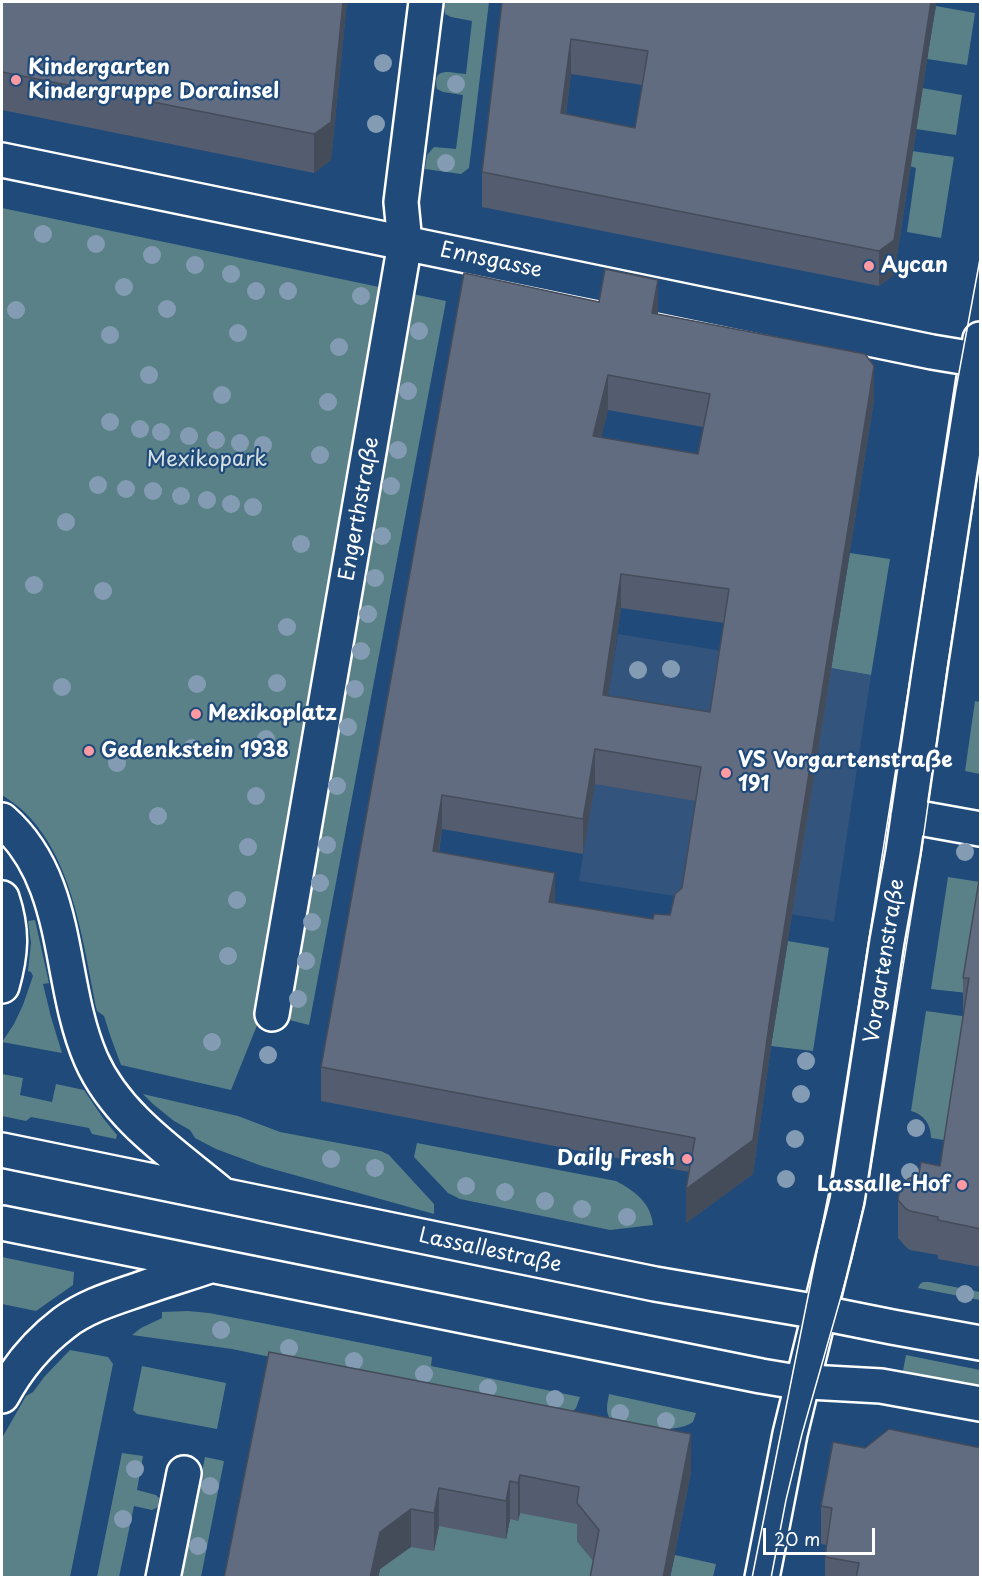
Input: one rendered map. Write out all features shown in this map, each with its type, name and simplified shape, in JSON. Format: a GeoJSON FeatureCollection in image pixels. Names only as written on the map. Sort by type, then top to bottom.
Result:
{"type":"FeatureCollection","features":[{"type":"Feature","properties":{"kind":"street","name":"Engerthstraße"},"geometry":{"type":"LineString","coordinates":[[272,1014],[405,243],[402,202],[426,2]]}},
{"type":"Feature","properties":{"kind":"street","name":"Ennsgasse"},"geometry":{"type":"LineString","coordinates":[[2,160],[932,352],[980,353]]}},
{"type":"Feature","properties":{"kind":"street","name":"Vorgartenstraße"},"geometry":{"type":"LineString","coordinates":[[762,1578],[802,1381],[847,1201],[980,353]]}},
{"type":"Feature","properties":{"kind":"street"},"geometry":{"type":"LineString","coordinates":[[908,816],[981,829]]}},
{"type":"Feature","properties":{"kind":"street"},"geometry":{"type":"LineString","coordinates":[[2,820],[31,852],[45,881],[56,917],[79,1024],[91,1059],[106,1088],[143,1129],[223,1196]]}},
{"type":"Feature","properties":{"kind":"street"},"geometry":{"type":"LineString","coordinates":[[2,898],[8,916],[10,943],[8,964],[2,986]]}},
{"type":"Feature","properties":{"kind":"street","name":"Lassallestraße"},"geometry":{"type":"LineString","coordinates":[[2,1150],[655,1284],[981,1343]]}},
{"type":"Feature","properties":{"kind":"street"},"geometry":{"type":"LineString","coordinates":[[2,1223],[761,1376],[881,1386],[981,1404]]}},
{"type":"Feature","properties":{"kind":"street"},"geometry":{"type":"LineString","coordinates":[[2,1396],[24,1363],[40,1344],[64,1322],[109,1299],[211,1265]]}},
{"type":"Feature","properties":{"kind":"street"},"geometry":{"type":"LineString","coordinates":[[163,1578],[184,1473]]}},
{"type":"Feature","properties":{"kind":"shaded area","name":"VS Vorgartenstraße 191"},"geometry":{"type":"Polygon","coordinates":[[[618,634],[871,675],[834,921],[579,881],[618,634]]]}},
{"type":"Feature","properties":{"kind":"green space"},"geometry":{"type":"Polygon","coordinates":[[[446,2],[489,2],[469,168],[461,174],[425,169],[427,155],[434,147],[456,149],[463,95],[437,89],[437,76],[444,72],[466,74],[472,21],[445,14],[446,2]]]}},
{"type":"Feature","properties":{"kind":"green space"},"geometry":{"type":"Polygon","coordinates":[[[936,6],[975,13],[967,65],[927,59],[936,6]]]}},
{"type":"Feature","properties":{"kind":"green space"},"geometry":{"type":"Polygon","coordinates":[[[922,88],[962,95],[956,135],[916,129],[922,88]]]}},
{"type":"Feature","properties":{"kind":"green space"},"geometry":{"type":"Polygon","coordinates":[[[912,151],[954,157],[941,238],[907,232],[916,168],[910,166],[912,151]]]}},
{"type":"Feature","properties":{"kind":"green space","name":"Mexikopark"},"geometry":{"type":"Polygon","coordinates":[[[2,208],[446,301],[309,1025],[262,1013],[231,1090],[121,1065],[104,1016],[97,1011],[74,902],[53,850],[20,808],[2,795],[2,208]]]}},
{"type":"Feature","properties":{"kind":"green space"},"geometry":{"type":"Polygon","coordinates":[[[850,553],[890,559],[871,675],[831,668],[850,553]]]}},
{"type":"Feature","properties":{"kind":"green space"},"geometry":{"type":"Polygon","coordinates":[[[975,701],[980,702],[980,774],[965,771],[975,701]]]}},
{"type":"Feature","properties":{"kind":"green space"},"geometry":{"type":"Polygon","coordinates":[[[948,877],[980,882],[967,993],[931,989],[948,877]]]}},
{"type":"Feature","properties":{"kind":"green space"},"geometry":{"type":"Polygon","coordinates":[[[35,920],[49,983],[43,984],[62,1053],[2,1042],[23,1005],[33,976],[28,971],[31,943],[28,921],[35,920]]]}},
{"type":"Feature","properties":{"kind":"green space"},"geometry":{"type":"Polygon","coordinates":[[[788,941],[829,948],[813,1051],[771,1046],[788,941]]]}},
{"type":"Feature","properties":{"kind":"green space"},"geometry":{"type":"Polygon","coordinates":[[[926,1011],[969,1017],[950,1141],[931,1138],[926,1121],[911,1111],[926,1011]]]}},
{"type":"Feature","properties":{"kind":"green space"},"geometry":{"type":"Polygon","coordinates":[[[2,1074],[23,1078],[20,1095],[52,1102],[56,1084],[84,1090],[117,1135],[116,1139],[92,1134],[89,1128],[31,1117],[26,1121],[2,1116],[2,1074]]]}},
{"type":"Feature","properties":{"kind":"green space"},"geometry":{"type":"Polygon","coordinates":[[[143,1094],[238,1116],[280,1132],[381,1151],[389,1155],[434,1204],[434,1214],[262,1166],[216,1149],[195,1138],[190,1130],[174,1121],[143,1094]]]}},
{"type":"Feature","properties":{"kind":"green space"},"geometry":{"type":"Polygon","coordinates":[[[417,1143],[616,1181],[641,1199],[649,1210],[653,1225],[610,1230],[460,1199],[448,1193],[414,1157],[417,1143]]]}},
{"type":"Feature","properties":{"kind":"green space"},"geometry":{"type":"Polygon","coordinates":[[[2,1257],[74,1272],[73,1285],[36,1311],[2,1304],[2,1257]]]}},
{"type":"Feature","properties":{"kind":"green space"},"geometry":{"type":"Polygon","coordinates":[[[923,1282],[980,1292],[980,1300],[918,1288],[923,1282]]]}},
{"type":"Feature","properties":{"kind":"green space"},"geometry":{"type":"Polygon","coordinates":[[[162,1312],[209,1313],[432,1357],[431,1366],[580,1397],[572,1412],[382,1380],[232,1349],[132,1335],[162,1318],[162,1312]]]}},
{"type":"Feature","properties":{"kind":"green space"},"geometry":{"type":"Polygon","coordinates":[[[70,1350],[108,1357],[113,1364],[70,1577],[2,1577],[2,1438],[26,1396],[33,1392],[70,1350]]]}},
{"type":"Feature","properties":{"kind":"green space"},"geometry":{"type":"Polygon","coordinates":[[[906,1355],[980,1370],[980,1386],[903,1371],[906,1355]]]}},
{"type":"Feature","properties":{"kind":"green space"},"geometry":{"type":"Polygon","coordinates":[[[142,1366],[226,1383],[217,1429],[137,1414],[133,1410],[142,1366]]]}},
{"type":"Feature","properties":{"kind":"green space"},"geometry":{"type":"Polygon","coordinates":[[[609,1394],[696,1413],[693,1422],[675,1428],[642,1427],[611,1421],[607,1411],[609,1394]]]}},
{"type":"Feature","properties":{"kind":"green space"},"geometry":{"type":"Polygon","coordinates":[[[122,1453],[143,1456],[137,1490],[156,1495],[159,1498],[158,1507],[152,1510],[134,1506],[119,1577],[97,1577],[122,1453]]]}},
{"type":"Feature","properties":{"kind":"green space"},"geometry":{"type":"Polygon","coordinates":[[[205,1457],[224,1461],[201,1577],[181,1577],[205,1457]]]}},
{"type":"Feature","properties":{"kind":"green space"},"geometry":{"type":"Polygon","coordinates":[[[444,1497],[506,1539],[510,1519],[520,1512],[585,1525],[578,1530],[577,1541],[587,1553],[596,1556],[598,1578],[378,1577],[380,1569],[392,1560],[444,1497]]]}},
{"type":"Feature","properties":{"kind":"green space"},"geometry":{"type":"Polygon","coordinates":[[[675,1555],[716,1564],[713,1577],[670,1577],[675,1555]]]}},
{"type":"Feature","properties":{"kind":"building"},"geometry":{"type":"Polygon","coordinates":[[[2,2],[343,2],[331,122],[314,134],[2,72],[2,2]]]}},
{"type":"Feature","properties":{"kind":"building"},"geometry":{"type":"Polygon","coordinates":[[[502,2],[931,2],[894,240],[879,251],[482,172],[502,2]],[[571,39],[561,113],[635,128],[648,51],[571,39]]]}},
{"type":"Feature","properties":{"kind":"building"},"geometry":{"type":"Polygon","coordinates":[[[605,269],[658,280],[652,313],[865,354],[874,366],[771,1011],[753,1140],[686,1189],[695,1138],[321,1067],[464,273],[599,302],[605,269]],[[608,375],[593,436],[698,454],[710,394],[608,375]],[[621,574],[603,695],[710,712],[729,589],[621,574]],[[595,749],[583,819],[442,795],[433,851],[555,873],[549,902],[653,919],[654,914],[670,915],[675,894],[682,888],[701,767],[595,749]]]}},
{"type":"Feature","properties":{"kind":"building"},"geometry":{"type":"Polygon","coordinates":[[[981,868],[981,1229],[938,1220],[938,1217],[910,1211],[898,1200],[900,1186],[919,1174],[921,1162],[940,1166],[969,978],[963,978],[981,868]]]}},
{"type":"Feature","properties":{"kind":"building"},"geometry":{"type":"Polygon","coordinates":[[[269,1352],[691,1434],[663,1578],[590,1578],[599,1530],[577,1503],[579,1487],[520,1475],[518,1483],[510,1481],[506,1501],[439,1488],[434,1513],[411,1509],[380,1532],[370,1578],[224,1578],[269,1352]]]}},
{"type":"Feature","properties":{"kind":"building"},"geometry":{"type":"Polygon","coordinates":[[[889,1429],[981,1448],[981,1578],[856,1578],[859,1563],[825,1557],[832,1508],[821,1506],[833,1442],[865,1448],[889,1429]]]}},
{"type":"Feature","properties":{"kind":"tram line"},"geometry":{"type":"LineString","coordinates":[[752,1578],[829,1191],[956,389],[980,259]]}},
{"type":"Feature","properties":{"kind":"tram line"},"geometry":{"type":"LineString","coordinates":[[771,1578],[802,1434],[852,1258],[868,1186],[980,460]]}},
{"type":"Feature","properties":{"kind":"place","name":"Kindergarten Kindergruppe Dorainsel"},"geometry":{"type":"Point","coordinates":[16,80]}},
{"type":"Feature","properties":{"kind":"place","name":"Aycan"},"geometry":{"type":"Point","coordinates":[869,266]}},
{"type":"Feature","properties":{"kind":"place","name":"Mexikoplatz"},"geometry":{"type":"Point","coordinates":[196,714]}},
{"type":"Feature","properties":{"kind":"place","name":"Gedenkstein 1938"},"geometry":{"type":"Point","coordinates":[89,751]}},
{"type":"Feature","properties":{"kind":"place","name":"VS Vorgartenstraße 191"},"geometry":{"type":"Point","coordinates":[726,773]}},
{"type":"Feature","properties":{"kind":"place","name":"Daily Fresh"},"geometry":{"type":"Point","coordinates":[687,1159]}},
{"type":"Feature","properties":{"kind":"place","name":"Lassalle-Hof"},"geometry":{"type":"Point","coordinates":[962,1185]}}]}
